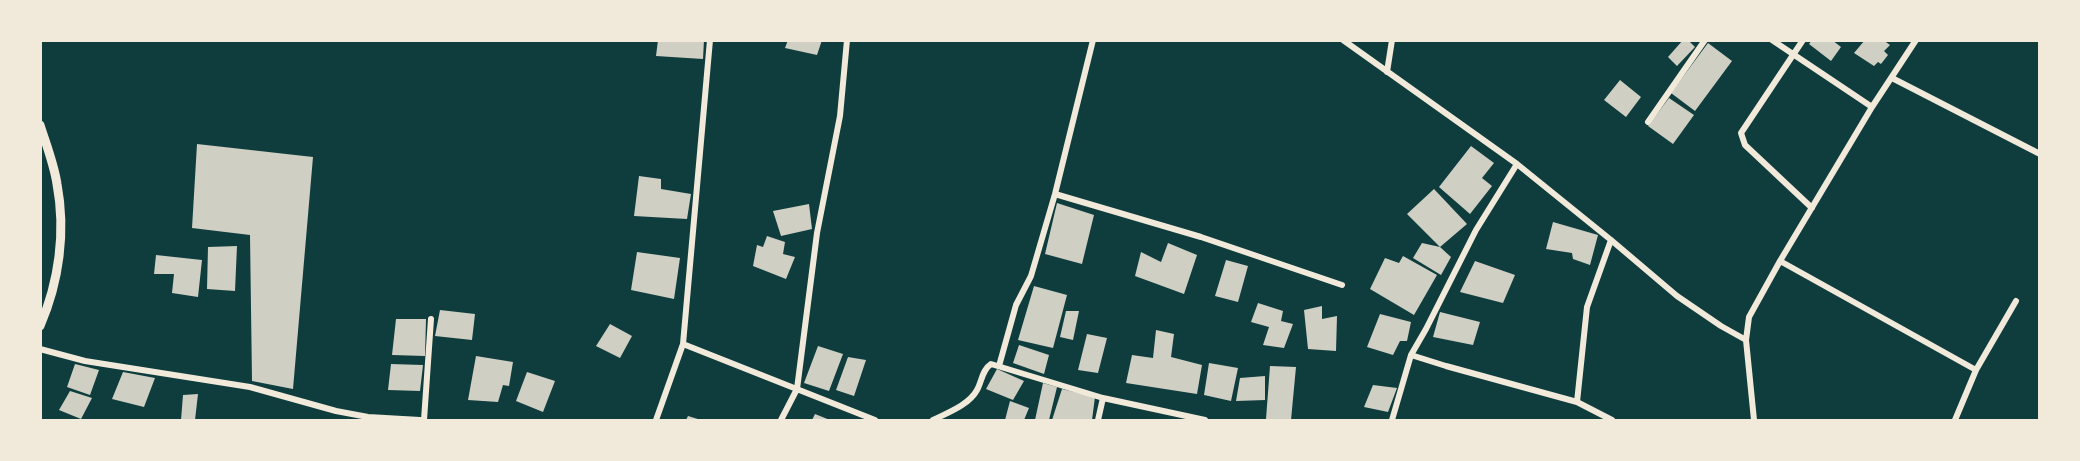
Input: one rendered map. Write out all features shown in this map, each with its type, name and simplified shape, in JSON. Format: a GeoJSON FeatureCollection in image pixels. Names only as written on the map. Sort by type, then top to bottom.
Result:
{"type":"FeatureCollection","features":[{"type":"Feature","properties":{"kind":"street"},"geometry":{"type":"LineString","coordinates":[[656,420],[683,344],[710,40]]}},
{"type":"Feature","properties":{"kind":"street"},"geometry":{"type":"LineString","coordinates":[[781,420],[797,389],[817,232],[840,116],[847,40]]}},
{"type":"Feature","properties":{"kind":"street"},"geometry":{"type":"LineString","coordinates":[[999,366],[1016,305],[1032,276],[1093,40]]}},
{"type":"Feature","properties":{"kind":"street"},"geometry":{"type":"LineString","coordinates":[[1343,40],[1516,164],[1677,296],[1720,326],[1746,340]]}},
{"type":"Feature","properties":{"kind":"street"},"geometry":{"type":"LineString","coordinates":[[1387,72],[1392,40]]}},
{"type":"Feature","properties":{"kind":"street"},"geometry":{"type":"LineString","coordinates":[[1648,122],[1705,40]]}},
{"type":"Feature","properties":{"kind":"street"},"geometry":{"type":"LineString","coordinates":[[1772,40],[1872,107]]}},
{"type":"Feature","properties":{"kind":"street"},"geometry":{"type":"LineString","coordinates":[[1803,40],[1741,133],[1745,145],[1812,208]]}},
{"type":"Feature","properties":{"kind":"street"},"geometry":{"type":"LineString","coordinates":[[1754,420],[1746,340],[1749,317],[1872,107],[1916,40]]}},
{"type":"Feature","properties":{"kind":"street"},"geometry":{"type":"LineString","coordinates":[[1892,78],[2040,154]]}},
{"type":"Feature","properties":{"kind":"street"},"geometry":{"type":"LineString","coordinates":[[40,125],[57,183],[62,227],[51,301],[40,326]]}},
{"type":"Feature","properties":{"kind":"street"},"geometry":{"type":"LineString","coordinates":[[1392,420],[1411,355],[1476,230],[1516,164]]}},
{"type":"Feature","properties":{"kind":"street"},"geometry":{"type":"LineString","coordinates":[[1055,194],[1201,237],[1342,285]]}},
{"type":"Feature","properties":{"kind":"street"},"geometry":{"type":"LineString","coordinates":[[1577,402],[1587,307],[1611,240]]}},
{"type":"Feature","properties":{"kind":"street"},"geometry":{"type":"LineString","coordinates":[[1780,261],[1976,370]]}},
{"type":"Feature","properties":{"kind":"street"},"geometry":{"type":"LineString","coordinates":[[1955,420],[1976,370],[2016,301]]}},
{"type":"Feature","properties":{"kind":"street"},"geometry":{"type":"LineString","coordinates":[[40,350],[85,361],[250,387],[336,411],[368,417],[422,420],[432,319]]}},
{"type":"Feature","properties":{"kind":"street"},"geometry":{"type":"LineString","coordinates":[[683,344],[875,420]]}},
{"type":"Feature","properties":{"kind":"street"},"geometry":{"type":"LineString","coordinates":[[1411,355],[1577,402],[1612,420]]}},
{"type":"Feature","properties":{"kind":"street"},"geometry":{"type":"LineString","coordinates":[[933,420],[962,405],[976,392],[986,368],[991,364],[1102,398],[1205,420]]}},
{"type":"Feature","properties":{"kind":"street"},"geometry":{"type":"LineString","coordinates":[[1098,420],[1102,398]]}},
{"type":"Feature","properties":{"kind":"building"},"geometry":{"type":"Polygon","coordinates":[[[658,40],[704,40],[703,59],[656,56],[658,40]]]}},
{"type":"Feature","properties":{"kind":"building"},"geometry":{"type":"Polygon","coordinates":[[[788,40],[822,40],[817,55],[785,48],[788,40]]]}},
{"type":"Feature","properties":{"kind":"building"},"geometry":{"type":"Polygon","coordinates":[[[1683,40],[1688,40],[1695,47],[1677,66],[1668,57],[1683,40]]]}},
{"type":"Feature","properties":{"kind":"building"},"geometry":{"type":"Polygon","coordinates":[[[1812,40],[1832,40],[1841,47],[1831,61],[1809,44],[1812,40]]]}},
{"type":"Feature","properties":{"kind":"building"},"geometry":{"type":"Polygon","coordinates":[[[1865,40],[1883,40],[1890,45],[1884,51],[1888,55],[1881,64],[1878,62],[1874,66],[1854,53],[1865,40]]]}},
{"type":"Feature","properties":{"kind":"building"},"geometry":{"type":"Polygon","coordinates":[[[1708,43],[1732,61],[1695,111],[1671,93],[1708,43]]]}},
{"type":"Feature","properties":{"kind":"building"},"geometry":{"type":"Polygon","coordinates":[[[1620,80],[1641,97],[1626,117],[1604,100],[1620,80]]]}},
{"type":"Feature","properties":{"kind":"building"},"geometry":{"type":"Polygon","coordinates":[[[1669,98],[1694,115],[1673,144],[1648,126],[1669,98]]]}},
{"type":"Feature","properties":{"kind":"building"},"geometry":{"type":"Polygon","coordinates":[[[197,144],[313,157],[293,389],[252,381],[250,235],[192,228],[197,144]]]}},
{"type":"Feature","properties":{"kind":"building"},"geometry":{"type":"Polygon","coordinates":[[[1471,146],[1494,163],[1482,178],[1492,186],[1470,214],[1439,187],[1471,146]]]}},
{"type":"Feature","properties":{"kind":"building"},"geometry":{"type":"Polygon","coordinates":[[[639,176],[661,179],[661,189],[691,194],[687,219],[634,216],[639,176]]]}},
{"type":"Feature","properties":{"kind":"building"},"geometry":{"type":"Polygon","coordinates":[[[1434,189],[1467,224],[1440,247],[1407,214],[1434,189]]]}},
{"type":"Feature","properties":{"kind":"building"},"geometry":{"type":"Polygon","coordinates":[[[1057,203],[1094,215],[1082,264],[1045,254],[1057,203]]]}},
{"type":"Feature","properties":{"kind":"building"},"geometry":{"type":"Polygon","coordinates":[[[809,204],[812,229],[781,236],[773,211],[809,204]]]}},
{"type":"Feature","properties":{"kind":"building"},"geometry":{"type":"Polygon","coordinates":[[[1553,222],[1598,235],[1590,265],[1573,259],[1572,253],[1546,249],[1553,222]]]}},
{"type":"Feature","properties":{"kind":"building"},"geometry":{"type":"Polygon","coordinates":[[[767,236],[785,242],[783,254],[795,257],[786,279],[753,266],[757,245],[763,247],[767,236]]]}},
{"type":"Feature","properties":{"kind":"building"},"geometry":{"type":"Polygon","coordinates":[[[1168,243],[1197,255],[1184,294],[1135,276],[1141,252],[1161,262],[1168,243]]]}},
{"type":"Feature","properties":{"kind":"building"},"geometry":{"type":"Polygon","coordinates":[[[1422,243],[1440,247],[1451,257],[1441,275],[1413,258],[1422,243]]]}},
{"type":"Feature","properties":{"kind":"building"},"geometry":{"type":"Polygon","coordinates":[[[237,246],[235,291],[207,289],[208,247],[237,246]]]}},
{"type":"Feature","properties":{"kind":"building"},"geometry":{"type":"Polygon","coordinates":[[[637,252],[680,258],[674,299],[631,290],[637,252]]]}},
{"type":"Feature","properties":{"kind":"building"},"geometry":{"type":"Polygon","coordinates":[[[156,255],[202,260],[198,297],[172,293],[174,274],[154,274],[156,255]]]}},
{"type":"Feature","properties":{"kind":"building"},"geometry":{"type":"Polygon","coordinates":[[[1403,256],[1437,275],[1414,315],[1370,289],[1385,258],[1399,263],[1403,256]]]}},
{"type":"Feature","properties":{"kind":"building"},"geometry":{"type":"Polygon","coordinates":[[[1226,260],[1248,266],[1238,302],[1215,296],[1226,260]]]}},
{"type":"Feature","properties":{"kind":"building"},"geometry":{"type":"Polygon","coordinates":[[[1475,261],[1515,275],[1503,303],[1460,292],[1475,261]]]}},
{"type":"Feature","properties":{"kind":"building"},"geometry":{"type":"Polygon","coordinates":[[[1034,286],[1067,295],[1053,348],[1018,340],[1034,286]]]}},
{"type":"Feature","properties":{"kind":"building"},"geometry":{"type":"Polygon","coordinates":[[[1258,303],[1283,311],[1281,321],[1293,324],[1284,348],[1263,345],[1269,327],[1251,322],[1258,303]]]}},
{"type":"Feature","properties":{"kind":"building"},"geometry":{"type":"Polygon","coordinates":[[[1322,306],[1322,319],[1337,316],[1336,351],[1308,349],[1304,310],[1322,306]]]}},
{"type":"Feature","properties":{"kind":"building"},"geometry":{"type":"Polygon","coordinates":[[[440,310],[475,314],[472,340],[435,336],[440,310]]]}},
{"type":"Feature","properties":{"kind":"building"},"geometry":{"type":"Polygon","coordinates":[[[1066,311],[1079,311],[1073,340],[1060,337],[1066,311]]]}},
{"type":"Feature","properties":{"kind":"building"},"geometry":{"type":"Polygon","coordinates":[[[1440,312],[1480,322],[1473,345],[1433,337],[1440,312]]]}},
{"type":"Feature","properties":{"kind":"building"},"geometry":{"type":"Polygon","coordinates":[[[1380,314],[1411,322],[1407,341],[1400,341],[1393,355],[1367,347],[1380,314]]]}},
{"type":"Feature","properties":{"kind":"building"},"geometry":{"type":"Polygon","coordinates":[[[396,319],[426,319],[425,356],[392,355],[396,319]]]}},
{"type":"Feature","properties":{"kind":"building"},"geometry":{"type":"Polygon","coordinates":[[[610,324],[632,336],[620,358],[596,346],[610,324]]]}},
{"type":"Feature","properties":{"kind":"building"},"geometry":{"type":"Polygon","coordinates":[[[1156,330],[1174,334],[1171,357],[1202,365],[1197,394],[1126,383],[1132,355],[1153,358],[1156,330]]]}},
{"type":"Feature","properties":{"kind":"building"},"geometry":{"type":"Polygon","coordinates":[[[1087,334],[1107,338],[1098,373],[1078,370],[1087,334]]]}},
{"type":"Feature","properties":{"kind":"building"},"geometry":{"type":"Polygon","coordinates":[[[1019,345],[1049,355],[1044,374],[1013,363],[1019,345]]]}},
{"type":"Feature","properties":{"kind":"building"},"geometry":{"type":"Polygon","coordinates":[[[818,346],[843,354],[829,391],[804,383],[818,346]]]}},
{"type":"Feature","properties":{"kind":"building"},"geometry":{"type":"Polygon","coordinates":[[[476,356],[513,362],[509,386],[503,385],[498,402],[468,400],[476,356]]]}},
{"type":"Feature","properties":{"kind":"building"},"geometry":{"type":"Polygon","coordinates":[[[848,357],[866,360],[854,396],[836,390],[848,357]]]}},
{"type":"Feature","properties":{"kind":"building"},"geometry":{"type":"Polygon","coordinates":[[[1209,363],[1238,368],[1231,401],[1204,395],[1209,363]]]}},
{"type":"Feature","properties":{"kind":"building"},"geometry":{"type":"Polygon","coordinates":[[[75,364],[99,370],[90,395],[67,387],[75,364]]]}},
{"type":"Feature","properties":{"kind":"building"},"geometry":{"type":"Polygon","coordinates":[[[391,364],[423,365],[420,391],[388,390],[391,364]]]}},
{"type":"Feature","properties":{"kind":"building"},"geometry":{"type":"Polygon","coordinates":[[[1270,366],[1296,367],[1291,420],[1266,419],[1270,366]]]}},
{"type":"Feature","properties":{"kind":"building"},"geometry":{"type":"Polygon","coordinates":[[[997,369],[1024,381],[1013,400],[986,389],[997,369]]]}},
{"type":"Feature","properties":{"kind":"building"},"geometry":{"type":"Polygon","coordinates":[[[123,372],[155,378],[144,407],[112,399],[123,372]]]}},
{"type":"Feature","properties":{"kind":"building"},"geometry":{"type":"Polygon","coordinates":[[[527,372],[555,381],[543,412],[516,401],[527,372]]]}},
{"type":"Feature","properties":{"kind":"building"},"geometry":{"type":"Polygon","coordinates":[[[1265,376],[1265,400],[1236,401],[1240,378],[1265,376]]]}},
{"type":"Feature","properties":{"kind":"building"},"geometry":{"type":"Polygon","coordinates":[[[1043,383],[1057,387],[1049,420],[1035,420],[1043,383]]]}},
{"type":"Feature","properties":{"kind":"building"},"geometry":{"type":"Polygon","coordinates":[[[1373,385],[1397,388],[1388,412],[1364,407],[1373,385]]]}},
{"type":"Feature","properties":{"kind":"building"},"geometry":{"type":"Polygon","coordinates":[[[1062,389],[1095,397],[1092,420],[1052,420],[1062,389]]]}},
{"type":"Feature","properties":{"kind":"building"},"geometry":{"type":"Polygon","coordinates":[[[70,391],[92,398],[81,419],[59,410],[70,391]]]}},
{"type":"Feature","properties":{"kind":"building"},"geometry":{"type":"Polygon","coordinates":[[[198,394],[195,420],[181,420],[183,395],[198,394]]]}},
{"type":"Feature","properties":{"kind":"building"},"geometry":{"type":"Polygon","coordinates":[[[1010,401],[1029,408],[1024,420],[1005,420],[1010,401]]]}},
{"type":"Feature","properties":{"kind":"building"},"geometry":{"type":"Polygon","coordinates":[[[815,414],[830,420],[812,420],[815,414]]]}},
{"type":"Feature","properties":{"kind":"building"},"geometry":{"type":"Polygon","coordinates":[[[688,416],[701,420],[686,420],[688,416]]]}}]}
